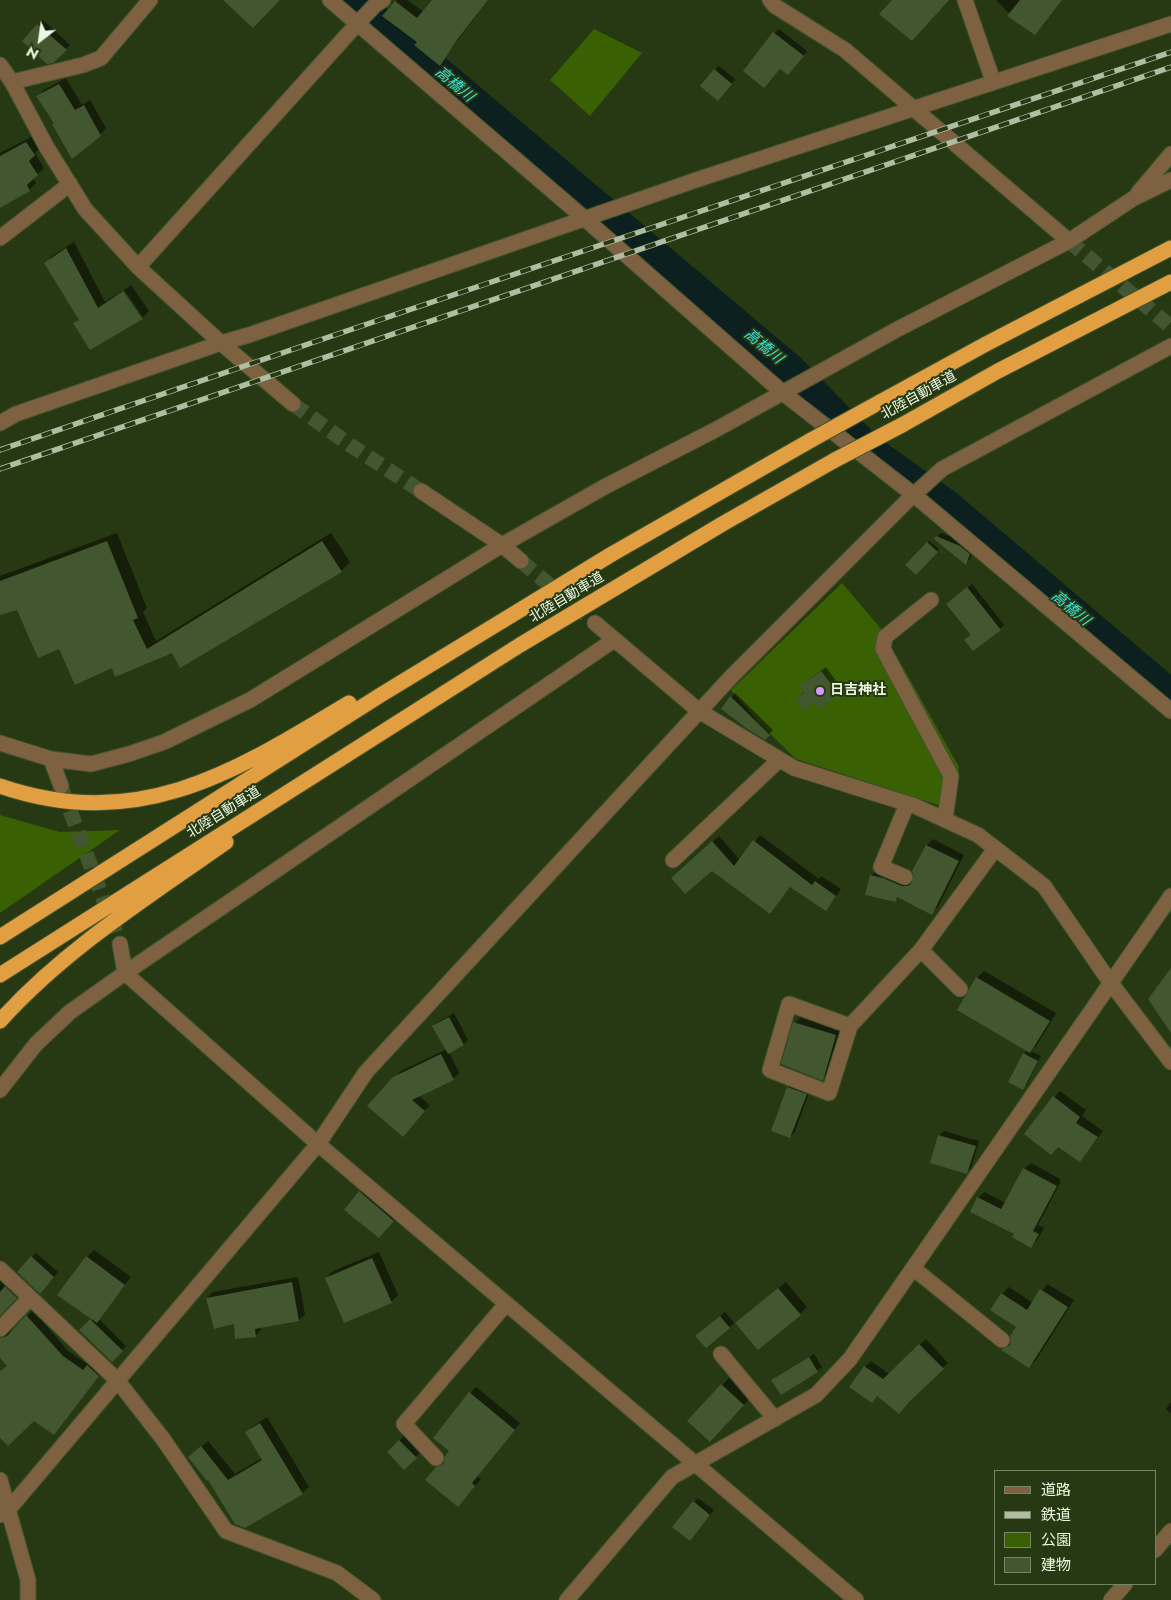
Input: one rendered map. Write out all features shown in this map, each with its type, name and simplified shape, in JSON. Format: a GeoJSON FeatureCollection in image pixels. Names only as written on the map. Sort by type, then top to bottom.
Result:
{"type":"FeatureCollection","features":[{"type":"Feature","properties":{"kind":"highway","name":"北陸自動車道"},"geometry":{"type":"LineString","coordinates":[[0,937],[380,696],[612,554],[880,402],[986,344],[1171,248]]}},
{"type":"Feature","properties":{"kind":"highway","name":"北陸自動車道"},"geometry":{"type":"LineString","coordinates":[[0,975],[399,721],[615,587],[835,460],[1007,367],[1171,282]]}},
{"type":"Feature","properties":{"kind":"highway"},"geometry":{"type":"LineString","coordinates":[[0,786],[29,795],[83,803],[114,803],[144,800],[218,776],[255,758],[524,598],[612,554]]}},
{"type":"Feature","properties":{"kind":"highway"},"geometry":{"type":"LineString","coordinates":[[0,1021],[38,981],[73,952],[399,721]]}},
{"type":"Feature","properties":{"kind":"street"},"geometry":{"type":"LineString","coordinates":[[12,82],[83,65],[101,58],[150,0]]}},
{"type":"Feature","properties":{"kind":"street"},"geometry":{"type":"LineString","coordinates":[[330,0],[584,218],[783,393],[914,496],[1171,711]]}},
{"type":"Feature","properties":{"kind":"street"},"geometry":{"type":"LineString","coordinates":[[138,268],[357,24],[375,5],[383,0]]}},
{"type":"Feature","properties":{"kind":"street"},"geometry":{"type":"LineString","coordinates":[[770,0],[775,6],[845,50],[1069,241]]}},
{"type":"Feature","properties":{"kind":"street"},"geometry":{"type":"LineString","coordinates":[[965,0],[993,81]]}},
{"type":"Feature","properties":{"kind":"street"},"geometry":{"type":"LineString","coordinates":[[0,423],[16,414],[220,342],[249,335],[584,218],[993,81],[1171,24]]}},
{"type":"Feature","properties":{"kind":"street"},"geometry":{"type":"LineString","coordinates":[[0,66],[12,82],[46,146],[85,209],[138,268],[220,342],[293,404]]}},
{"type":"Feature","properties":{"kind":"street"},"geometry":{"type":"LineString","coordinates":[[1134,198],[1171,154]]}},
{"type":"Feature","properties":{"kind":"street"},"geometry":{"type":"LineString","coordinates":[[0,743],[51,759],[91,764],[164,742],[250,700],[502,545],[606,486],[717,429],[896,330],[1069,241],[1134,198],[1171,180]]}},
{"type":"Feature","properties":{"kind":"street"},"geometry":{"type":"LineString","coordinates":[[0,238],[70,184]]}},
{"type":"Feature","properties":{"kind":"street"},"geometry":{"type":"LineString","coordinates":[[4,1512],[318,1144],[366,1072],[730,677],[942,469],[1171,346]]}},
{"type":"Feature","properties":{"kind":"street"},"geometry":{"type":"LineString","coordinates":[[421,491],[502,545],[521,562]]}},
{"type":"Feature","properties":{"kind":"street"},"geometry":{"type":"LineString","coordinates":[[931,600],[885,637],[882,649],[951,776],[945,820]]}},
{"type":"Feature","properties":{"kind":"street"},"geometry":{"type":"LineString","coordinates":[[595,623],[700,711],[794,768],[906,804],[978,836],[995,848],[1044,886],[1110,982],[1171,1062]]}},
{"type":"Feature","properties":{"kind":"street"},"geometry":{"type":"LineString","coordinates":[[0,1090],[36,1044],[70,1012],[614,640]]}},
{"type":"Feature","properties":{"kind":"street"},"geometry":{"type":"LineString","coordinates":[[51,759],[61,786]]}},
{"type":"Feature","properties":{"kind":"street"},"geometry":{"type":"LineString","coordinates":[[672,860],[780,760]]}},
{"type":"Feature","properties":{"kind":"street"},"geometry":{"type":"LineString","coordinates":[[905,877],[881,867],[906,804]]}},
{"type":"Feature","properties":{"kind":"street"},"geometry":{"type":"LineString","coordinates":[[850,1026],[789,1004],[770,1070],[830,1093],[850,1026],[921,950],[995,848]]}},
{"type":"Feature","properties":{"kind":"street"},"geometry":{"type":"LineString","coordinates":[[567,1600],[672,1477],[816,1395],[850,1359],[1171,896]]}},
{"type":"Feature","properties":{"kind":"street"},"geometry":{"type":"LineString","coordinates":[[120,944],[125,973],[318,1144],[856,1600]]}},
{"type":"Feature","properties":{"kind":"street"},"geometry":{"type":"LineString","coordinates":[[921,950],[960,989]]}},
{"type":"Feature","properties":{"kind":"street"},"geometry":{"type":"LineString","coordinates":[[913,1268],[1002,1340]]}},
{"type":"Feature","properties":{"kind":"street"},"geometry":{"type":"LineString","coordinates":[[0,1269],[117,1380],[163,1439],[226,1531],[336,1573],[372,1600]]}},
{"type":"Feature","properties":{"kind":"street"},"geometry":{"type":"LineString","coordinates":[[0,1329],[30,1298]]}},
{"type":"Feature","properties":{"kind":"street"},"geometry":{"type":"LineString","coordinates":[[436,1458],[404,1424],[506,1304]]}},
{"type":"Feature","properties":{"kind":"street"},"geometry":{"type":"LineString","coordinates":[[721,1354],[775,1419]]}},
{"type":"Feature","properties":{"kind":"street"},"geometry":{"type":"LineString","coordinates":[[0,1480],[4,1512],[28,1580],[28,1600]]}},
{"type":"Feature","properties":{"kind":"street"},"geometry":{"type":"LineString","coordinates":[[1156,1549],[1171,1531]]}},
{"type":"Feature","properties":{"kind":"street"},"geometry":{"type":"LineString","coordinates":[[1111,1600],[1124,1585]]}},
{"type":"Feature","properties":{"kind":"green space"},"geometry":{"type":"Polygon","coordinates":[[[594,29],[642,53],[590,116],[550,80],[594,29]]]}},
{"type":"Feature","properties":{"kind":"green space"},"geometry":{"type":"Polygon","coordinates":[[[842,583],[882,630],[959,767],[954,810],[796,759],[759,723],[731,690],[842,583]]]}},
{"type":"Feature","properties":{"kind":"green space"},"geometry":{"type":"Polygon","coordinates":[[[0,815],[60,832],[120,830],[0,913],[0,815]]]}},
{"type":"Feature","properties":{"kind":"building"},"geometry":{"type":"Polygon","coordinates":[[[223,0],[280,0],[253,28],[223,0]]]}},
{"type":"Feature","properties":{"kind":"building"},"geometry":{"type":"Polygon","coordinates":[[[432,0],[488,0],[457,40],[440,66],[414,45],[417,42],[382,16],[395,1],[417,18],[432,0]]]}},
{"type":"Feature","properties":{"kind":"building"},"geometry":{"type":"Polygon","coordinates":[[[892,0],[949,0],[912,41],[879,14],[892,0]]]}},
{"type":"Feature","properties":{"kind":"building"},"geometry":{"type":"Polygon","coordinates":[[[1020,0],[1062,0],[1035,35],[1007,16],[1020,0]]]}},
{"type":"Feature","properties":{"kind":"building"},"geometry":{"type":"Polygon","coordinates":[[[37,24],[67,50],[53,63],[47,64],[22,41],[37,24]]]}},
{"type":"Feature","properties":{"kind":"building"},"geometry":{"type":"Polygon","coordinates":[[[773,32],[804,56],[788,75],[780,69],[764,88],[743,71],[773,32]]]}},
{"type":"Feature","properties":{"kind":"building"},"geometry":{"type":"Polygon","coordinates":[[[714,69],[732,84],[718,101],[700,86],[714,69]]]}},
{"type":"Feature","properties":{"kind":"building"},"geometry":{"type":"Polygon","coordinates":[[[59,84],[75,110],[84,105],[101,136],[72,159],[52,124],[54,123],[36,96],[59,84]]]}},
{"type":"Feature","properties":{"kind":"building"},"geometry":{"type":"Polygon","coordinates":[[[26,142],[35,155],[29,161],[38,175],[27,185],[30,191],[0,208],[0,156],[26,142]]]}},
{"type":"Feature","properties":{"kind":"building"},"geometry":{"type":"Polygon","coordinates":[[[66,248],[98,308],[123,291],[143,319],[90,350],[73,323],[79,320],[44,263],[66,248]]]}},
{"type":"Feature","properties":{"kind":"building"},"geometry":{"type":"Polygon","coordinates":[[[936,536],[960,546],[970,554],[966,565],[934,539],[936,536]]]}},
{"type":"Feature","properties":{"kind":"building"},"geometry":{"type":"Polygon","coordinates":[[[107,541],[138,618],[133,620],[147,649],[322,541],[342,572],[180,668],[172,653],[115,677],[112,668],[75,685],[59,649],[38,658],[17,610],[0,615],[0,581],[107,541]]]}},
{"type":"Feature","properties":{"kind":"building"},"geometry":{"type":"Polygon","coordinates":[[[927,542],[938,552],[916,575],[905,565],[927,542]]]}},
{"type":"Feature","properties":{"kind":"building"},"geometry":{"type":"Polygon","coordinates":[[[967,587],[1001,630],[973,651],[964,640],[971,635],[946,604],[967,587]]]}},
{"type":"Feature","properties":{"kind":"building"},"geometry":{"type":"Polygon","coordinates":[[[821,671],[838,693],[820,710],[814,703],[803,711],[796,698],[804,693],[799,686],[821,671]]]}},
{"type":"Feature","properties":{"kind":"building"},"geometry":{"type":"Polygon","coordinates":[[[730,696],[770,735],[765,740],[721,709],[730,696]]]}},
{"type":"Feature","properties":{"kind":"building"},"geometry":{"type":"Polygon","coordinates":[[[753,840],[812,885],[815,881],[836,896],[826,911],[790,887],[770,914],[712,871],[685,894],[671,878],[712,841],[734,866],[753,840]]]}},
{"type":"Feature","properties":{"kind":"building"},"geometry":{"type":"Polygon","coordinates":[[[926,845],[959,861],[932,915],[897,897],[896,902],[865,895],[870,875],[902,886],[911,884],[914,876],[912,871],[926,845]]]}},
{"type":"Feature","properties":{"kind":"building"},"geometry":{"type":"Polygon","coordinates":[[[1171,968],[1171,1033],[1148,999],[1171,968]]]}},
{"type":"Feature","properties":{"kind":"building"},"geometry":{"type":"Polygon","coordinates":[[[976,977],[1050,1021],[1030,1053],[957,1010],[976,977]]]}},
{"type":"Feature","properties":{"kind":"building"},"geometry":{"type":"Polygon","coordinates":[[[449,1017],[464,1045],[448,1054],[432,1026],[449,1017]]]}},
{"type":"Feature","properties":{"kind":"building"},"geometry":{"type":"Polygon","coordinates":[[[793,1022],[836,1035],[823,1081],[781,1064],[793,1022]]]}},
{"type":"Feature","properties":{"kind":"building"},"geometry":{"type":"Polygon","coordinates":[[[1023,1053],[1038,1061],[1023,1090],[1008,1082],[1023,1053]]]}},
{"type":"Feature","properties":{"kind":"building"},"geometry":{"type":"Polygon","coordinates":[[[441,1054],[454,1080],[412,1100],[425,1111],[403,1137],[367,1106],[393,1077],[441,1054]]]}},
{"type":"Feature","properties":{"kind":"building"},"geometry":{"type":"Polygon","coordinates":[[[787,1087],[807,1094],[790,1138],[771,1131],[787,1087]]]}},
{"type":"Feature","properties":{"kind":"building"},"geometry":{"type":"Polygon","coordinates":[[[1053,1096],[1080,1117],[1076,1123],[1098,1137],[1080,1162],[1058,1147],[1051,1155],[1024,1134],[1053,1096]]]}},
{"type":"Feature","properties":{"kind":"building"},"geometry":{"type":"Polygon","coordinates":[[[938,1135],[976,1146],[967,1174],[930,1163],[938,1135]]]}},
{"type":"Feature","properties":{"kind":"building"},"geometry":{"type":"Polygon","coordinates":[[[1023,1168],[1057,1186],[1033,1231],[1039,1234],[1031,1248],[1012,1237],[1014,1234],[970,1212],[977,1197],[1001,1209],[1023,1168]]]}},
{"type":"Feature","properties":{"kind":"building"},"geometry":{"type":"Polygon","coordinates":[[[359,1191],[394,1221],[379,1238],[344,1210],[359,1191]]]}},
{"type":"Feature","properties":{"kind":"building"},"geometry":{"type":"Polygon","coordinates":[[[31,1256],[54,1277],[40,1294],[17,1272],[31,1256]]]}},
{"type":"Feature","properties":{"kind":"building"},"geometry":{"type":"Polygon","coordinates":[[[86,1256],[125,1285],[97,1323],[57,1295],[86,1256]]]}},
{"type":"Feature","properties":{"kind":"building"},"geometry":{"type":"Polygon","coordinates":[[[372,1258],[392,1303],[344,1323],[325,1278],[372,1258]]]}},
{"type":"Feature","properties":{"kind":"building"},"geometry":{"type":"Polygon","coordinates":[[[292,1282],[299,1321],[255,1329],[256,1337],[235,1339],[234,1324],[214,1329],[206,1298],[292,1282]]]}},
{"type":"Feature","properties":{"kind":"building"},"geometry":{"type":"Polygon","coordinates":[[[5,1286],[17,1298],[0,1316],[0,1292],[5,1286]]]}},
{"type":"Feature","properties":{"kind":"building"},"geometry":{"type":"Polygon","coordinates":[[[778,1288],[801,1315],[758,1350],[735,1323],[778,1288]]]}},
{"type":"Feature","properties":{"kind":"building"},"geometry":{"type":"Polygon","coordinates":[[[1040,1289],[1068,1307],[1029,1368],[1001,1350],[1010,1345],[1010,1336],[1016,1327],[990,1310],[1001,1293],[1027,1310],[1040,1289]]]}},
{"type":"Feature","properties":{"kind":"building"},"geometry":{"type":"Polygon","coordinates":[[[26,1315],[63,1356],[83,1370],[87,1365],[99,1376],[54,1435],[34,1421],[8,1446],[0,1438],[0,1371],[7,1366],[0,1358],[0,1338],[7,1336],[26,1315]]]}},
{"type":"Feature","properties":{"kind":"building"},"geometry":{"type":"Polygon","coordinates":[[[720,1316],[730,1328],[706,1348],[695,1336],[720,1316]]]}},
{"type":"Feature","properties":{"kind":"building"},"geometry":{"type":"Polygon","coordinates":[[[90,1319],[123,1351],[112,1362],[79,1330],[90,1319]]]}},
{"type":"Feature","properties":{"kind":"building"},"geometry":{"type":"Polygon","coordinates":[[[919,1344],[944,1369],[899,1414],[877,1396],[872,1403],[849,1387],[864,1366],[883,1379],[919,1344]]]}},
{"type":"Feature","properties":{"kind":"building"},"geometry":{"type":"Polygon","coordinates":[[[809,1357],[818,1372],[781,1395],[771,1380],[809,1357]]]}},
{"type":"Feature","properties":{"kind":"building"},"geometry":{"type":"Polygon","coordinates":[[[721,1384],[744,1405],[710,1442],[687,1421],[721,1384]]]}},
{"type":"Feature","properties":{"kind":"building"},"geometry":{"type":"Polygon","coordinates":[[[469,1392],[515,1430],[472,1483],[475,1486],[458,1507],[425,1480],[436,1467],[443,1464],[445,1456],[449,1451],[433,1438],[469,1392]]]}},
{"type":"Feature","properties":{"kind":"building"},"geometry":{"type":"Polygon","coordinates":[[[260,1423],[303,1494],[245,1528],[235,1524],[208,1480],[188,1457],[201,1446],[228,1480],[262,1460],[245,1432],[260,1423]]]}},
{"type":"Feature","properties":{"kind":"building"},"geometry":{"type":"Polygon","coordinates":[[[399,1440],[417,1458],[404,1470],[387,1452],[399,1440]]]}},
{"type":"Feature","properties":{"kind":"building"},"geometry":{"type":"Polygon","coordinates":[[[693,1501],[710,1515],[690,1541],[672,1527],[693,1501]]]}},
{"type":"Feature","properties":{"kind":"waterway","name":"高橋川"},"geometry":{"type":"LineString","coordinates":[[353,0],[790,369],[869,450],[948,506],[1171,695]]}},
{"type":"Feature","properties":{"kind":"tunnel"},"geometry":{"type":"LineString","coordinates":[[1069,241],[1171,327]]}},
{"type":"Feature","properties":{"kind":"tunnel"},"geometry":{"type":"LineString","coordinates":[[293,404],[350,445],[421,491]]}},
{"type":"Feature","properties":{"kind":"tunnel"},"geometry":{"type":"LineString","coordinates":[[521,561],[595,623]]}},
{"type":"Feature","properties":{"kind":"tunnel"},"geometry":{"type":"LineString","coordinates":[[62,789],[120,944]]}},
{"type":"Feature","properties":{"kind":"railway"},"geometry":{"type":"LineString","coordinates":[[0,450],[1171,52]]}},
{"type":"Feature","properties":{"kind":"railway"},"geometry":{"type":"LineString","coordinates":[[0,469],[1171,67]]}},
{"type":"Feature","properties":{"kind":"place","name":"日吉神社"},"geometry":{"type":"Point","coordinates":[820,691]}}]}
